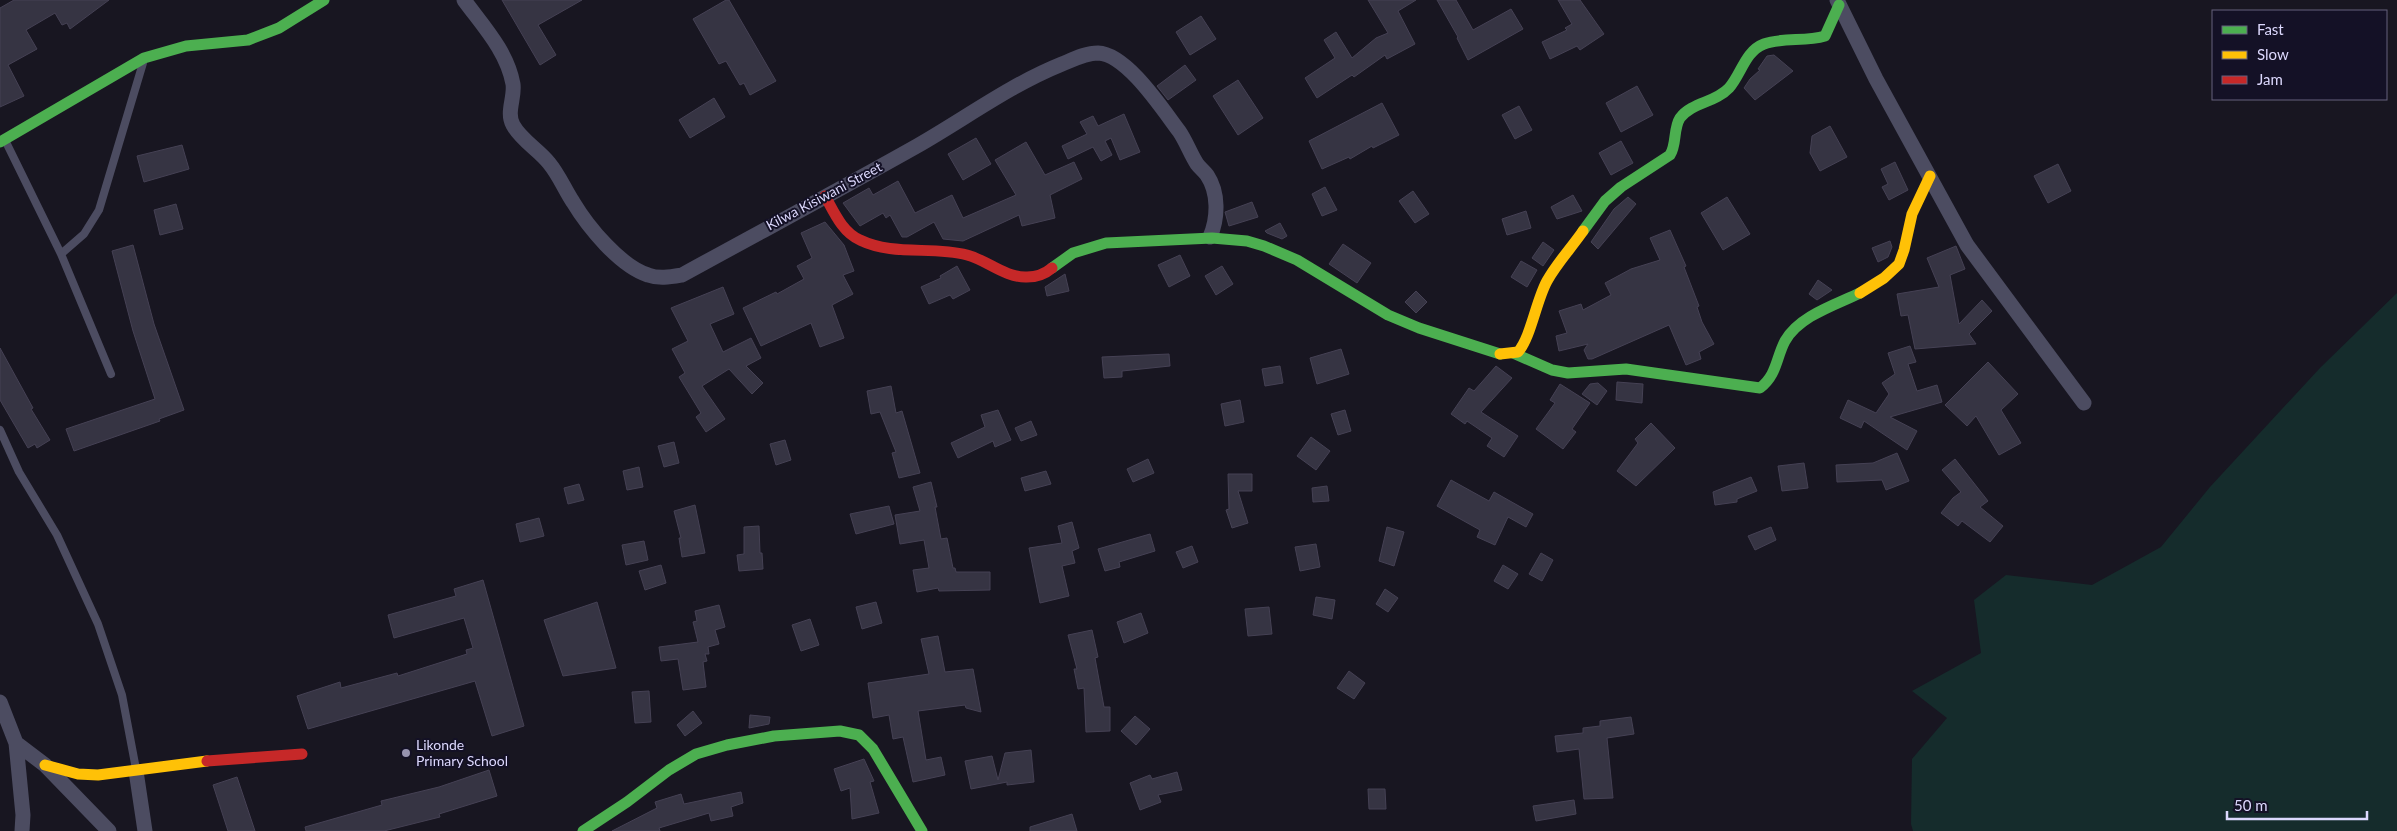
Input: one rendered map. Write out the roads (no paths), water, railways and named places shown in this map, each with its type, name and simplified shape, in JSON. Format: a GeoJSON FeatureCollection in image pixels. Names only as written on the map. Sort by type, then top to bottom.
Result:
{"type":"FeatureCollection","features":[{"type":"Feature","properties":{"kind":"street"},"geometry":{"type":"LineString","coordinates":[[3,141],[144,58],[186,46],[248,40],[279,28],[324,0]]}},
{"type":"Feature","properties":{"kind":"street","name":"Kilwa Kisiwani Street"},"geometry":{"type":"LineString","coordinates":[[464,0],[500,48],[514,94],[510,116],[513,126],[550,164],[572,202],[594,232],[624,262],[648,275],[666,278],[682,275],[919,145],[987,101],[1026,80],[1081,56],[1100,53],[1115,60],[1132,72],[1184,138],[1197,164],[1208,176],[1214,194],[1217,213],[1216,225],[1210,237]]}},
{"type":"Feature","properties":{"kind":"street"},"geometry":{"type":"LineString","coordinates":[[1838,2],[1876,80],[1967,245],[2084,403]]}},
{"type":"Feature","properties":{"kind":"street"},"geometry":{"type":"LineString","coordinates":[[1513,353],[1524,345],[1530,323],[1547,281],[1606,202],[1621,187],[1659,164],[1670,155],[1675,148],[1677,129],[1683,115],[1691,107],[1727,89],[1746,60],[1760,46],[1825,36],[1838,2]]}},
{"type":"Feature","properties":{"kind":"street"},"geometry":{"type":"LineString","coordinates":[[825,196],[844,230],[858,239],[873,245],[965,254],[1006,274],[1027,278],[1038,276],[1051,269],[1064,257],[1092,245],[1146,239],[1210,237],[1246,241],[1277,249],[1302,262],[1373,307],[1397,319],[1500,354],[1513,353],[1552,370],[1568,373],[1626,369],[1760,388],[1776,370],[1784,344],[1790,333],[1813,316],[1870,285],[1897,266],[1919,196],[1930,176]]}},
{"type":"Feature","properties":{"kind":"street"},"geometry":{"type":"LineString","coordinates":[[0,702],[16,743],[23,815],[22,831]]}},
{"type":"Feature","properties":{"kind":"street"},"geometry":{"type":"LineString","coordinates":[[583,831],[626,803],[663,773],[696,754],[716,746],[811,731],[844,731],[854,733],[865,740],[873,749],[922,831]]}},
{"type":"Feature","properties":{"kind":"street"},"geometry":{"type":"LineString","coordinates":[[16,743],[46,765],[109,831]]}},
{"type":"Feature","properties":{"kind":"street"},"geometry":{"type":"LineString","coordinates":[[46,765],[90,775],[136,771],[213,760],[302,754]]}},
{"type":"Feature","properties":{"kind":"street"},"geometry":{"type":"LineString","coordinates":[[136,771],[145,831]]}},
{"type":"Feature","properties":{"kind":"lane"},"geometry":{"type":"LineString","coordinates":[[61,254],[84,234],[99,210],[144,58]]}},
{"type":"Feature","properties":{"kind":"lane"},"geometry":{"type":"LineString","coordinates":[[3,141],[61,254],[111,374]]}},
{"type":"Feature","properties":{"kind":"lane"},"geometry":{"type":"LineString","coordinates":[[0,430],[19,472],[60,541],[98,624],[122,695],[136,771]]}},
{"type":"Feature","properties":{"kind":"place","name":"Likonde Primary School"},"geometry":{"type":"Point","coordinates":[406,753]}}]}
